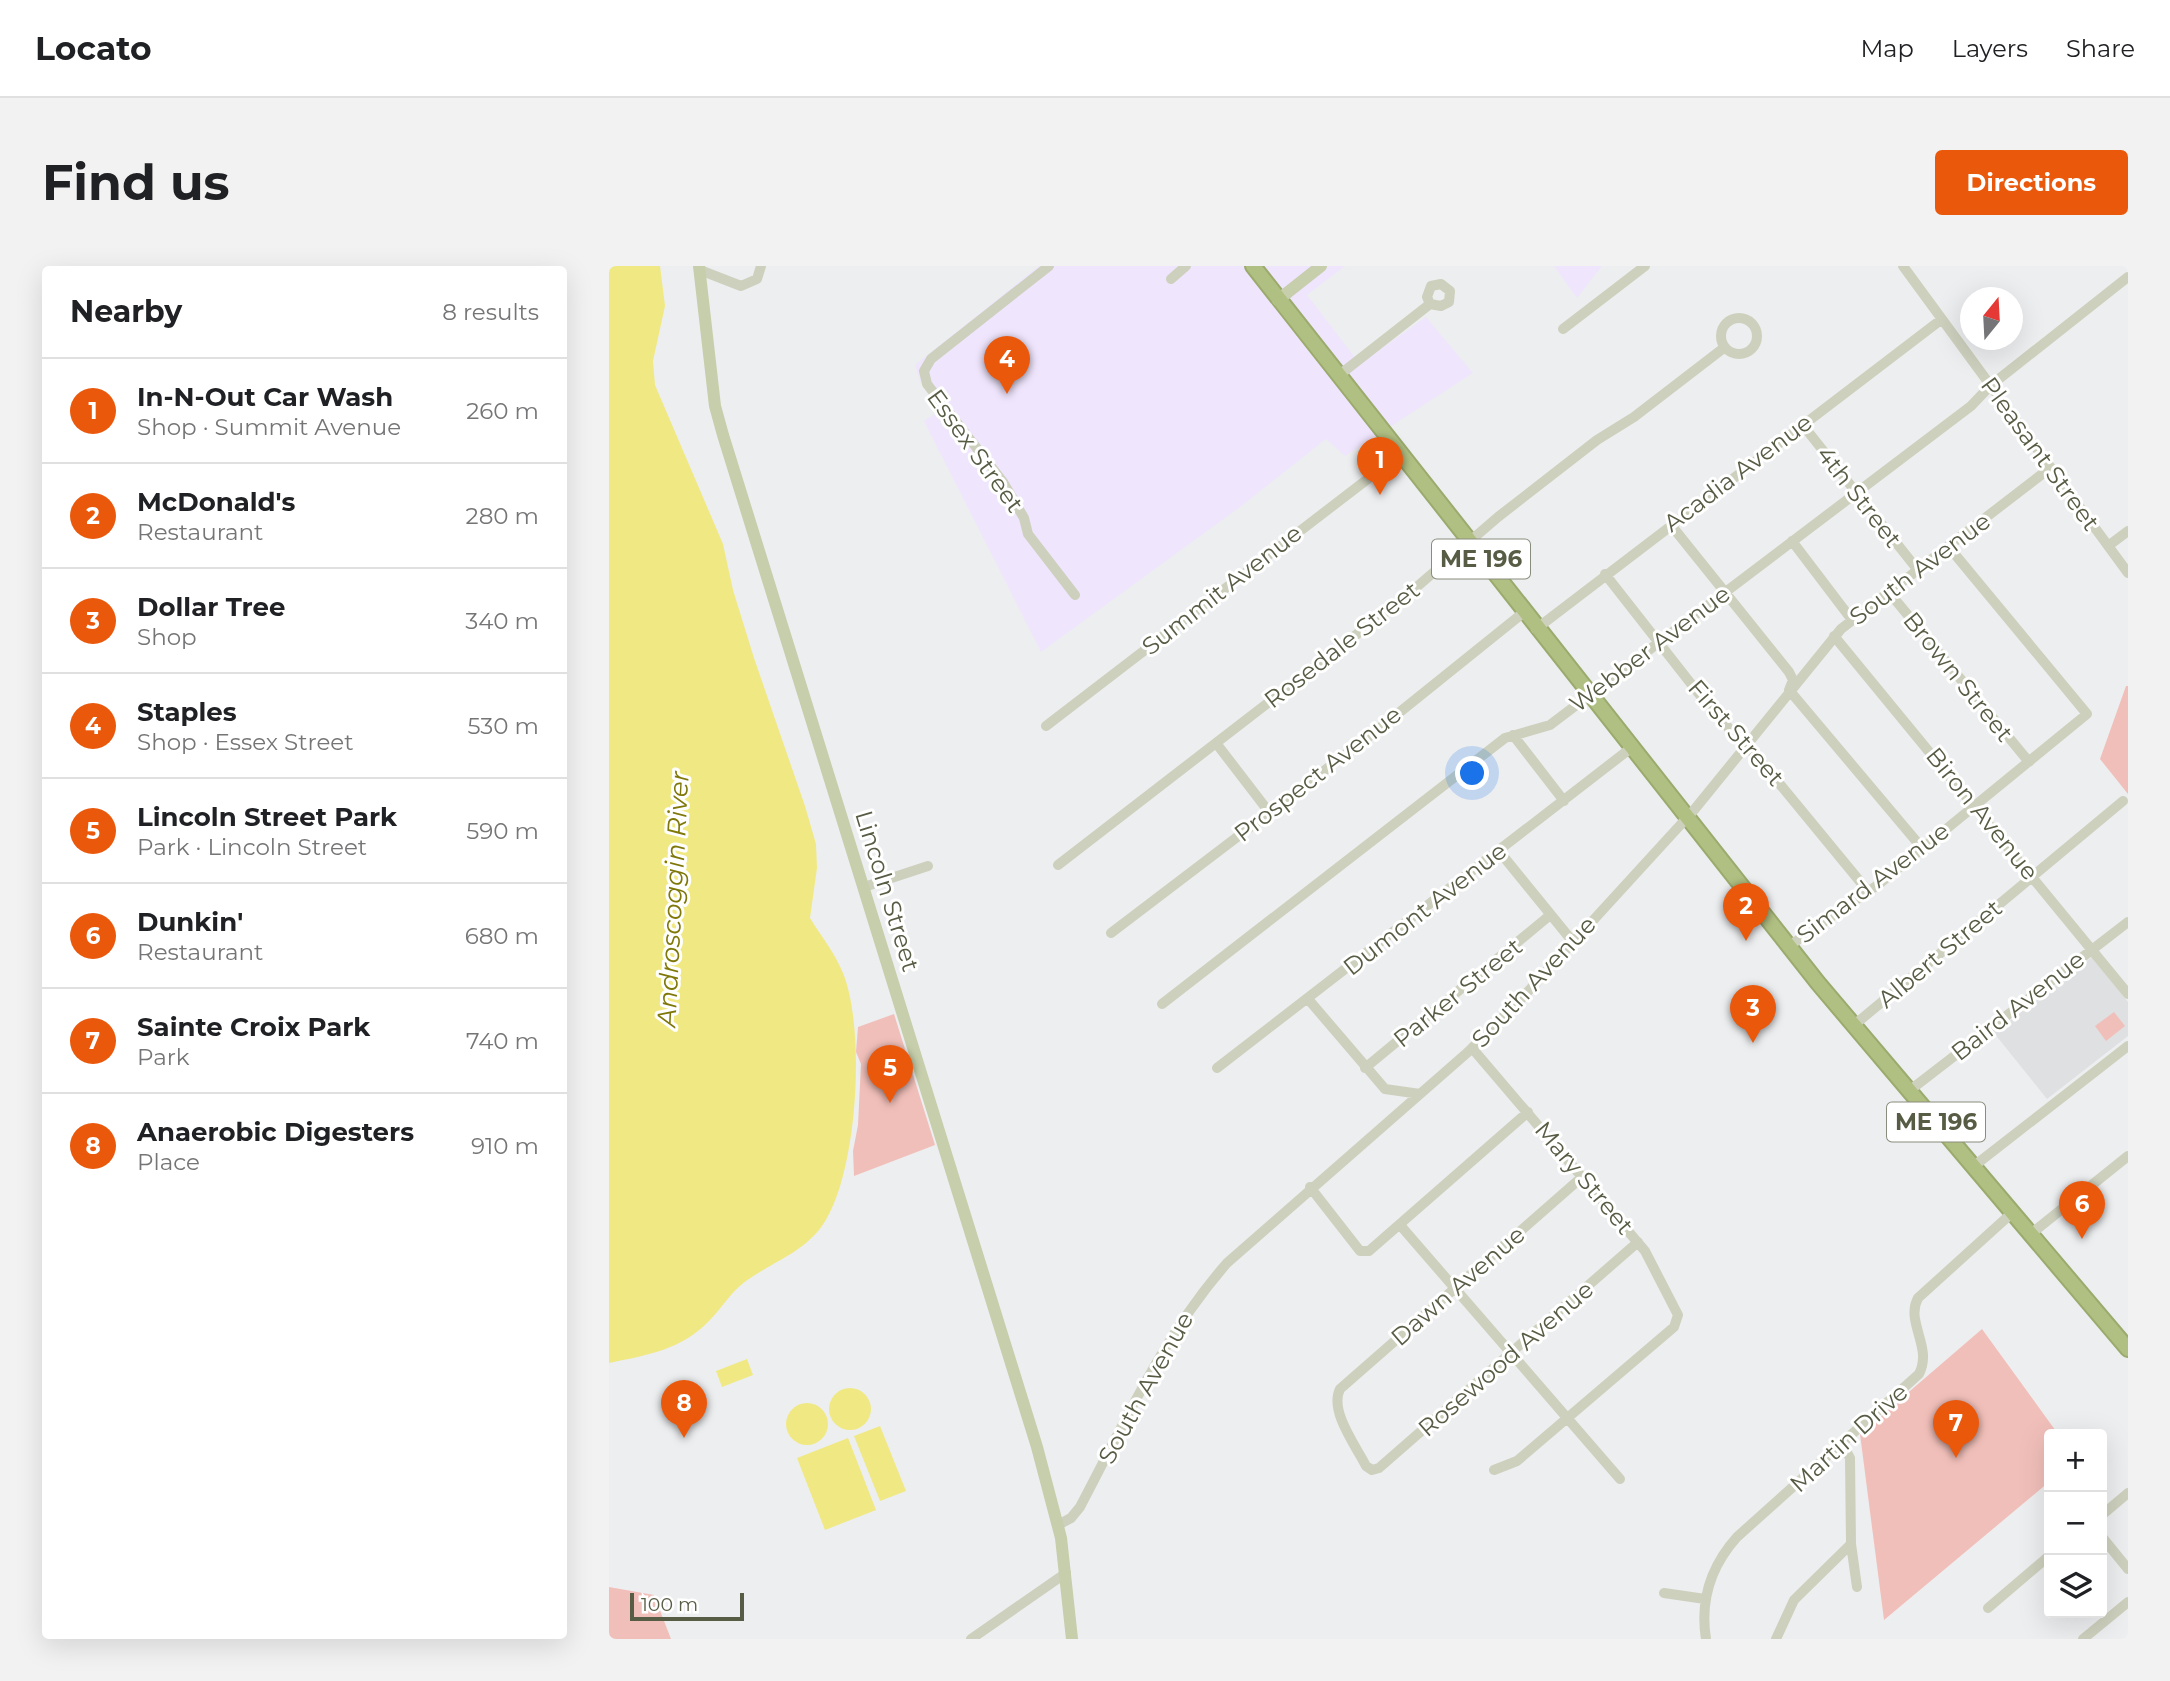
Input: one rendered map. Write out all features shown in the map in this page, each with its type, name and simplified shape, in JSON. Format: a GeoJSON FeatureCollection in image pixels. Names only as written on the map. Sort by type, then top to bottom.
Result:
{"type":"FeatureCollection","features":[{"type":"Feature","properties":{"kind":"highway","name":"ME 196"},"geometry":{"type":"LineString","coordinates":[[1253,266],[1523,613],[1853,1026],[2032,1233],[2128,1349]]}},
{"type":"Feature","properties":{"kind":"main road"},"geometry":{"type":"LineString","coordinates":[[1278,300],[1321,266]]}},
{"type":"Feature","properties":{"kind":"main road","name":"Lincoln Street"},"geometry":{"type":"LineString","coordinates":[[699,268],[715,406],[1024,1402],[1058,1525],[1072,1639]]}},
{"type":"Feature","properties":{"kind":"street"},"geometry":{"type":"LineString","coordinates":[[699,268],[741,286],[757,279],[761,266]]}},
{"type":"Feature","properties":{"kind":"street","name":"Essex Street"},"geometry":{"type":"LineString","coordinates":[[1049,266],[931,359],[924,370],[927,384],[1003,482],[1024,518],[1028,534],[1075,595]]}},
{"type":"Feature","properties":{"kind":"street"},"geometry":{"type":"LineString","coordinates":[[1171,279],[1186,266]]}},
{"type":"Feature","properties":{"kind":"street"},"geometry":{"type":"LineString","coordinates":[[1563,329],[1645,266]]}},
{"type":"Feature","properties":{"kind":"street","name":"Pleasant Street"},"geometry":{"type":"LineString","coordinates":[[1904,266],[2128,573]]}},
{"type":"Feature","properties":{"kind":"street","name":"Webber Avenue"},"geometry":{"type":"LineString","coordinates":[[1162,1004],[1513,735],[1550,724],[1659,643],[1971,406],[1990,386],[2128,277]]}},
{"type":"Feature","properties":{"kind":"street"},"geometry":{"type":"LineString","coordinates":[[1338,376],[1430,304]]}},
{"type":"Feature","properties":{"kind":"street","name":"Acadia Avenue"},"geometry":{"type":"LineString","coordinates":[[1536,629],[1942,319]]}},
{"type":"Feature","properties":{"kind":"street","name":"Rosedale Street"},"geometry":{"type":"LineString","coordinates":[[1058,865],[1405,597],[1597,440],[1634,417],[1725,347]]}},
{"type":"Feature","properties":{"kind":"street","name":"4th Street"},"geometry":{"type":"LineString","coordinates":[[1802,424],[1917,569]]}},
{"type":"Feature","properties":{"kind":"street","name":"Summit Avenue"},"geometry":{"type":"LineString","coordinates":[[1047,726],[1399,455]]}},
{"type":"Feature","properties":{"kind":"street","name":"South Avenue"},"geometry":{"type":"LineString","coordinates":[[1058,1525],[1071,1518],[1080,1507],[1147,1377],[1194,1301],[1241,1249],[1472,1048],[1573,943],[1687,817],[1834,636],[1888,591],[2050,468]]}},
{"type":"Feature","properties":{"kind":"street"},"geometry":{"type":"LineString","coordinates":[[1671,525],[1789,672],[1793,680],[1790,690],[1922,848]]}},
{"type":"Feature","properties":{"kind":"street"},"geometry":{"type":"LineString","coordinates":[[2108,546],[2128,531]]}},
{"type":"Feature","properties":{"kind":"street"},"geometry":{"type":"LineString","coordinates":[[1792,541],[1851,620]]}},
{"type":"Feature","properties":{"kind":"street","name":"Simard Avenue"},"geometry":{"type":"LineString","coordinates":[[1789,946],[1922,848],[2087,714],[1948,546]]}},
{"type":"Feature","properties":{"kind":"street","name":"First Street"},"geometry":{"type":"LineString","coordinates":[[1605,574],[1659,643],[1867,890]]}},
{"type":"Feature","properties":{"kind":"street","name":"Brown Street"},"geometry":{"type":"LineString","coordinates":[[1888,591],[2029,762]]}},
{"type":"Feature","properties":{"kind":"street","name":"Prospect Avenue"},"geometry":{"type":"LineString","coordinates":[[1111,933],[1523,613]]}},
{"type":"Feature","properties":{"kind":"street","name":"Biron Avenue"},"geometry":{"type":"LineString","coordinates":[[1834,636],[1976,805],[2090,950],[2128,993]]}},
{"type":"Feature","properties":{"kind":"street"},"geometry":{"type":"LineString","coordinates":[[1513,735],[1564,801]]}},
{"type":"Feature","properties":{"kind":"street"},"geometry":{"type":"LineString","coordinates":[[1216,743],[1269,812]]}},
{"type":"Feature","properties":{"kind":"street","name":"Dumont Avenue"},"geometry":{"type":"LineString","coordinates":[[1217,1068],[1631,748]]}},
{"type":"Feature","properties":{"kind":"street","name":"Albert Street"},"geometry":{"type":"LineString","coordinates":[[1853,1026],[2123,801]]}},
{"type":"Feature","properties":{"kind":"street"},"geometry":{"type":"LineString","coordinates":[[1499,852],[1573,943]]}},
{"type":"Feature","properties":{"kind":"street"},"geometry":{"type":"LineString","coordinates":[[864,887],[928,866]]}},
{"type":"Feature","properties":{"kind":"street","name":"Parker Street"},"geometry":{"type":"LineString","coordinates":[[1365,1068],[1549,916]]}},
{"type":"Feature","properties":{"kind":"street","name":"Baird Avenue"},"geometry":{"type":"LineString","coordinates":[[1909,1091],[2128,922]]}},
{"type":"Feature","properties":{"kind":"street"},"geometry":{"type":"LineString","coordinates":[[1308,999],[1385,1089],[1420,1094]]}},
{"type":"Feature","properties":{"kind":"street"},"geometry":{"type":"LineString","coordinates":[[1974,1166],[2128,1046]]}},
{"type":"Feature","properties":{"kind":"street","name":"Mary Street"},"geometry":{"type":"LineString","coordinates":[[1472,1048],[1638,1242],[1665,1286],[1678,1318],[1674,1327],[1567,1419]]}},
{"type":"Feature","properties":{"kind":"street"},"geometry":{"type":"LineString","coordinates":[[1310,1187],[1343,1232],[1362,1252],[1369,1251],[1528,1112]]}},
{"type":"Feature","properties":{"kind":"street"},"geometry":{"type":"LineString","coordinates":[[2032,1233],[2128,1156]]}},
{"type":"Feature","properties":{"kind":"street","name":"Dawn Avenue"},"geometry":{"type":"LineString","coordinates":[[1372,1470],[1366,1466],[1338,1409],[1337,1396],[1353,1376],[1582,1177]]}},
{"type":"Feature","properties":{"kind":"street","name":"Martin Drive"},"geometry":{"type":"LineString","coordinates":[[1706,1639],[1705,1599],[1714,1571],[1731,1543],[1915,1379],[1922,1367],[1924,1346],[1915,1314],[1918,1298],[2013,1212]]}},
{"type":"Feature","properties":{"kind":"street"},"geometry":{"type":"LineString","coordinates":[[1400,1225],[1621,1479]]}},
{"type":"Feature","properties":{"kind":"street","name":"Rosewood Avenue"},"geometry":{"type":"LineString","coordinates":[[1372,1470],[1379,1468],[1512,1354],[1638,1242]]}},
{"type":"Feature","properties":{"kind":"street"},"geometry":{"type":"LineString","coordinates":[[1494,1470],[1517,1461],[1567,1419]]}},
{"type":"Feature","properties":{"kind":"street"},"geometry":{"type":"LineString","coordinates":[[1842,1443],[1850,1458],[1851,1544],[1857,1587]]}},
{"type":"Feature","properties":{"kind":"street"},"geometry":{"type":"LineString","coordinates":[[2107,1511],[2128,1493]]}},
{"type":"Feature","properties":{"kind":"street"},"geometry":{"type":"LineString","coordinates":[[2107,1543],[2128,1569]]}},
{"type":"Feature","properties":{"kind":"street"},"geometry":{"type":"LineString","coordinates":[[1776,1639],[1794,1600],[1851,1544]]}},
{"type":"Feature","properties":{"kind":"street"},"geometry":{"type":"LineString","coordinates":[[1988,1608],[2044,1560]]}},
{"type":"Feature","properties":{"kind":"street"},"geometry":{"type":"LineString","coordinates":[[971,1639],[1066,1573]]}},
{"type":"Feature","properties":{"kind":"street"},"geometry":{"type":"LineString","coordinates":[[1664,1594],[1705,1599]]}},
{"type":"Feature","properties":{"kind":"street"},"geometry":{"type":"LineString","coordinates":[[2083,1639],[2128,1602]]}},
{"type":"Feature","properties":{"kind":"shaded area"},"geometry":{"type":"Polygon","coordinates":[[[1039,266],[1345,266],[1307,295],[1360,364],[1426,317],[1473,373],[1345,456],[1326,439],[1240,507],[1041,652],[924,421],[939,411],[920,381],[915,365],[1039,266]]]}},
{"type":"Feature","properties":{"kind":"shaded area"},"geometry":{"type":"Polygon","coordinates":[[[1554,266],[1602,266],[1577,298],[1554,266]]]}},
{"type":"Feature","properties":{"kind":"shaded area"},"geometry":{"type":"Polygon","coordinates":[[[2128,686],[2128,794],[2100,759],[2128,686]]]}},
{"type":"Feature","properties":{"kind":"shaded area"},"geometry":{"type":"Polygon","coordinates":[[[2092,957],[2128,1002],[2128,1036],[2047,1099],[1994,1033],[2092,957]]]}},
{"type":"Feature","properties":{"kind":"shaded area"},"geometry":{"type":"Polygon","coordinates":[[[2114,1012],[2125,1026],[2106,1041],[2095,1026],[2114,1012]]]}},
{"type":"Feature","properties":{"kind":"shaded area"},"geometry":{"type":"Polygon","coordinates":[[[894,1014],[935,1145],[854,1176],[853,1151],[858,1125],[861,1064],[856,1052],[858,1027],[894,1014]]]}},
{"type":"Feature","properties":{"kind":"shaded area"},"geometry":{"type":"Polygon","coordinates":[[[1982,1329],[2054,1429],[2044,1429],[2044,1486],[1884,1620],[1860,1434],[1982,1329]]]}},
{"type":"Feature","properties":{"kind":"shaded area"},"geometry":{"type":"Polygon","coordinates":[[[609,1587],[654,1595],[671,1639],[609,1639],[609,1587]]]}},
{"type":"Feature","properties":{"kind":"water","name":"Androscoggin River"},"geometry":{"type":"Polygon","coordinates":[[[609,266],[660,266],[665,306],[653,361],[655,385],[723,544],[733,590],[754,658],[805,806],[816,844],[817,868],[810,918],[843,973],[850,998],[856,1064],[851,1139],[844,1173],[834,1203],[814,1236],[794,1252],[741,1285],[709,1321],[687,1339],[663,1350],[609,1363],[609,266]]]}},
{"type":"Feature","properties":{"kind":"water"},"geometry":{"type":"Polygon","coordinates":[[[747,1359],[753,1375],[722,1387],[716,1371],[747,1359]]]}},
{"type":"Feature","properties":{"kind":"water"},"geometry":{"type":"Polygon","coordinates":[[[850,1388],[865,1394],[871,1409],[865,1424],[850,1430],[835,1424],[829,1409],[835,1394],[850,1388]]]}},
{"type":"Feature","properties":{"kind":"water"},"geometry":{"type":"Polygon","coordinates":[[[807,1403],[822,1409],[828,1424],[822,1439],[807,1445],[792,1439],[786,1424],[792,1409],[807,1403]]]}},
{"type":"Feature","properties":{"kind":"water"},"geometry":{"type":"Polygon","coordinates":[[[880,1426],[906,1491],[880,1501],[854,1436],[880,1426]]]}},
{"type":"Feature","properties":{"kind":"water"},"geometry":{"type":"Polygon","coordinates":[[[848,1438],[876,1510],[825,1530],[797,1458],[848,1438]]]}},
{"type":"Feature","properties":{"kind":"place","name":"Staples"},"geometry":{"type":"Point","coordinates":[1007,394]}},
{"type":"Feature","properties":{"kind":"place","name":"In-N-Out Car Wash"},"geometry":{"type":"Point","coordinates":[1380,495]}},
{"type":"Feature","properties":{"kind":"place","name":"McDonald's"},"geometry":{"type":"Point","coordinates":[1746,941]}},
{"type":"Feature","properties":{"kind":"place","name":"Dollar Tree"},"geometry":{"type":"Point","coordinates":[1753,1043]}},
{"type":"Feature","properties":{"kind":"place","name":"Lincoln Street Park"},"geometry":{"type":"Point","coordinates":[890,1103]}},
{"type":"Feature","properties":{"kind":"place","name":"Dunkin'"},"geometry":{"type":"Point","coordinates":[2082,1239]}},
{"type":"Feature","properties":{"kind":"place","name":"Anaerobic Digesters"},"geometry":{"type":"Point","coordinates":[684,1438]}},
{"type":"Feature","properties":{"kind":"place","name":"Sainte Croix Park"},"geometry":{"type":"Point","coordinates":[1956,1458]}}]}
